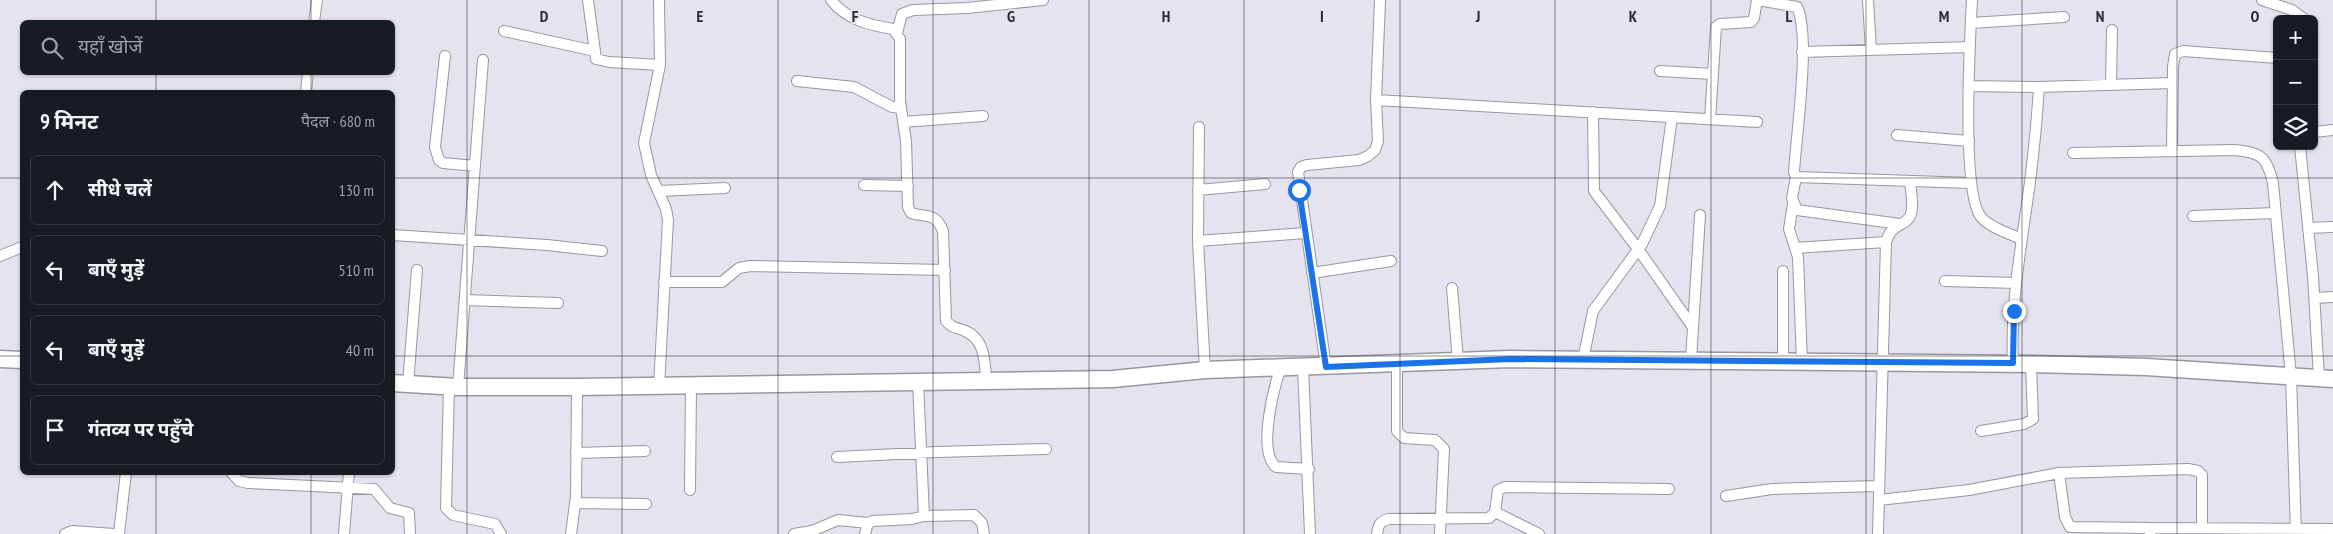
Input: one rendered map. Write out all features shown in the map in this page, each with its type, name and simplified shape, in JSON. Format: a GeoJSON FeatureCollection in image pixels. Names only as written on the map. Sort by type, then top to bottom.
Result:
{"type":"FeatureCollection","features":[{"type":"Feature","properties":{"kind":"main road"},"geometry":{"type":"LineString","coordinates":[[0,359],[20,360]]}},
{"type":"Feature","properties":{"kind":"main road"},"geometry":{"type":"LineString","coordinates":[[400,383],[453,386],[577,387],[1113,378],[1205,370],[1281,367],[1326,367],[1458,361],[1582,360],[2013,363],[2146,367],[2326,378]]}},
{"type":"Feature","properties":{"kind":"street"},"geometry":{"type":"LineString","coordinates":[[314,20],[317,0]]}},
{"type":"Feature","properties":{"kind":"street"},"geometry":{"type":"LineString","coordinates":[[588,0],[596,59],[599,61],[660,65]]}},
{"type":"Feature","properties":{"kind":"street"},"geometry":{"type":"LineString","coordinates":[[659,0],[660,65],[644,143],[651,175],[666,209],[668,220],[659,386]]}},
{"type":"Feature","properties":{"kind":"street"},"geometry":{"type":"LineString","coordinates":[[831,0],[842,11],[861,22],[893,29],[900,39],[901,108],[908,207],[911,213],[934,217],[943,231],[946,321],[953,327],[971,334],[981,346],[985,360],[986,380]]}},
{"type":"Feature","properties":{"kind":"street"},"geometry":{"type":"LineString","coordinates":[[897,33],[905,12],[967,4],[1044,0]]}},
{"type":"Feature","properties":{"kind":"street"},"geometry":{"type":"LineString","coordinates":[[1326,367],[1305,233],[1298,172],[1301,167],[1307,165],[1359,160],[1375,150],[1378,141],[1376,100],[1380,0]]}},
{"type":"Feature","properties":{"kind":"street"},"geometry":{"type":"LineString","coordinates":[[1710,119],[1716,27],[1720,24],[1751,22],[1754,18],[1758,0],[1797,7],[1802,18],[1802,52],[1794,172],[1796,177],[1790,229],[1795,248],[1800,287],[1802,362]]}},
{"type":"Feature","properties":{"kind":"street"},"geometry":{"type":"LineString","coordinates":[[1868,0],[1871,50]]}},
{"type":"Feature","properties":{"kind":"street"},"geometry":{"type":"LineString","coordinates":[[1972,0],[1969,140],[1971,183],[1976,209],[1982,218],[2021,239]]}},
{"type":"Feature","properties":{"kind":"street"},"geometry":{"type":"LineString","coordinates":[[2262,0],[2292,10],[2299,15]]}},
{"type":"Feature","properties":{"kind":"street"},"geometry":{"type":"LineString","coordinates":[[1971,23],[2064,17]]}},
{"type":"Feature","properties":{"kind":"street"},"geometry":{"type":"LineString","coordinates":[[2111,85],[2112,30]]}},
{"type":"Feature","properties":{"kind":"street"},"geometry":{"type":"LineString","coordinates":[[504,31],[594,51]]}},
{"type":"Feature","properties":{"kind":"street"},"geometry":{"type":"LineString","coordinates":[[1802,52],[1970,47]]}},
{"type":"Feature","properties":{"kind":"street"},"geometry":{"type":"LineString","coordinates":[[2172,151],[2174,60],[2179,51],[2273,58]]}},
{"type":"Feature","properties":{"kind":"street"},"geometry":{"type":"LineString","coordinates":[[445,56],[435,147],[436,155],[443,163],[475,166]]}},
{"type":"Feature","properties":{"kind":"street"},"geometry":{"type":"LineString","coordinates":[[483,60],[465,300],[453,386],[446,508],[453,516],[495,524],[501,534]]}},
{"type":"Feature","properties":{"kind":"street"},"geometry":{"type":"LineString","coordinates":[[1660,71],[1713,74]]}},
{"type":"Feature","properties":{"kind":"street"},"geometry":{"type":"LineString","coordinates":[[306,90],[308,75]]}},
{"type":"Feature","properties":{"kind":"street"},"geometry":{"type":"LineString","coordinates":[[797,81],[854,87],[892,107],[901,108]]}},
{"type":"Feature","properties":{"kind":"street"},"geometry":{"type":"LineString","coordinates":[[1969,86],[2040,87],[2173,83]]}},
{"type":"Feature","properties":{"kind":"street"},"geometry":{"type":"LineString","coordinates":[[2013,363],[2012,337],[2016,283],[2030,183],[2040,87]]}},
{"type":"Feature","properties":{"kind":"street"},"geometry":{"type":"LineString","coordinates":[[1376,100],[1756,122]]}},
{"type":"Feature","properties":{"kind":"street"},"geometry":{"type":"LineString","coordinates":[[1593,112],[1594,191],[1638,249],[1692,326]]}},
{"type":"Feature","properties":{"kind":"street"},"geometry":{"type":"LineString","coordinates":[[903,122],[983,116]]}},
{"type":"Feature","properties":{"kind":"street"},"geometry":{"type":"LineString","coordinates":[[1582,360],[1593,311],[1638,249],[1660,206],[1672,117]]}},
{"type":"Feature","properties":{"kind":"street"},"geometry":{"type":"LineString","coordinates":[[1199,127],[1198,241],[1205,370]]}},
{"type":"Feature","properties":{"kind":"street"},"geometry":{"type":"LineString","coordinates":[[2318,132],[2333,130]]}},
{"type":"Feature","properties":{"kind":"street"},"geometry":{"type":"LineString","coordinates":[[1897,135],[1969,140]]}},
{"type":"Feature","properties":{"kind":"street"},"geometry":{"type":"LineString","coordinates":[[2073,153],[2234,150],[2257,153],[2265,161],[2270,171],[2276,213],[2291,376],[2296,531]]}},
{"type":"Feature","properties":{"kind":"street"},"geometry":{"type":"LineString","coordinates":[[2300,150],[2315,298],[2326,378]]}},
{"type":"Feature","properties":{"kind":"street"},"geometry":{"type":"LineString","coordinates":[[1796,177],[1971,183]]}},
{"type":"Feature","properties":{"kind":"street"},"geometry":{"type":"LineString","coordinates":[[1878,534],[1886,242],[1892,228],[1909,218],[1912,212],[1910,182]]}},
{"type":"Feature","properties":{"kind":"street"},"geometry":{"type":"LineString","coordinates":[[1198,190],[1265,184]]}},
{"type":"Feature","properties":{"kind":"street"},"geometry":{"type":"LineString","coordinates":[[864,185],[908,186]]}},
{"type":"Feature","properties":{"kind":"street"},"geometry":{"type":"LineString","coordinates":[[658,191],[725,188]]}},
{"type":"Feature","properties":{"kind":"street"},"geometry":{"type":"LineString","coordinates":[[1793,204],[1797,210],[1803,212],[1900,224]]}},
{"type":"Feature","properties":{"kind":"street"},"geometry":{"type":"LineString","coordinates":[[2193,216],[2276,213]]}},
{"type":"Feature","properties":{"kind":"street"},"geometry":{"type":"LineString","coordinates":[[1690,360],[1700,215]]}},
{"type":"Feature","properties":{"kind":"street"},"geometry":{"type":"LineString","coordinates":[[2308,228],[2333,227]]}},
{"type":"Feature","properties":{"kind":"street"},"geometry":{"type":"LineString","coordinates":[[1198,241],[1305,233]]}},
{"type":"Feature","properties":{"kind":"street"},"geometry":{"type":"LineString","coordinates":[[395,235],[602,251]]}},
{"type":"Feature","properties":{"kind":"street"},"geometry":{"type":"LineString","coordinates":[[1795,248],[1886,242]]}},
{"type":"Feature","properties":{"kind":"street"},"geometry":{"type":"LineString","coordinates":[[0,256],[20,248]]}},
{"type":"Feature","properties":{"kind":"street"},"geometry":{"type":"LineString","coordinates":[[1312,273],[1391,261]]}},
{"type":"Feature","properties":{"kind":"street"},"geometry":{"type":"LineString","coordinates":[[664,282],[722,282],[727,280],[739,268],[750,266],[945,270]]}},
{"type":"Feature","properties":{"kind":"street"},"geometry":{"type":"LineString","coordinates":[[400,383],[417,270]]}},
{"type":"Feature","properties":{"kind":"street"},"geometry":{"type":"LineString","coordinates":[[1783,271],[1784,362]]}},
{"type":"Feature","properties":{"kind":"street"},"geometry":{"type":"LineString","coordinates":[[1945,282],[2016,283]]}},
{"type":"Feature","properties":{"kind":"street"},"geometry":{"type":"LineString","coordinates":[[1452,288],[1458,361]]}},
{"type":"Feature","properties":{"kind":"street"},"geometry":{"type":"LineString","coordinates":[[2315,298],[2333,297]]}},
{"type":"Feature","properties":{"kind":"street"},"geometry":{"type":"LineString","coordinates":[[465,300],[558,303]]}},
{"type":"Feature","properties":{"kind":"street"},"geometry":{"type":"LineString","coordinates":[[1397,363],[1398,431],[1404,438],[1436,440],[1444,449],[1440,534]]}},
{"type":"Feature","properties":{"kind":"street"},"geometry":{"type":"LineString","coordinates":[[1981,431],[2024,424],[2033,419],[2031,364]]}},
{"type":"Feature","properties":{"kind":"street"},"geometry":{"type":"LineString","coordinates":[[1281,367],[1275,386],[1268,424],[1271,460],[1276,467],[1309,469]]}},
{"type":"Feature","properties":{"kind":"street"},"geometry":{"type":"LineString","coordinates":[[1304,367],[1310,534]]}},
{"type":"Feature","properties":{"kind":"street"},"geometry":{"type":"LineString","coordinates":[[918,381],[924,516]]}},
{"type":"Feature","properties":{"kind":"street"},"geometry":{"type":"LineString","coordinates":[[690,490],[691,385]]}},
{"type":"Feature","properties":{"kind":"street"},"geometry":{"type":"LineString","coordinates":[[571,534],[575,503],[577,387]]}},
{"type":"Feature","properties":{"kind":"street"},"geometry":{"type":"LineString","coordinates":[[837,457],[922,452],[1046,449]]}},
{"type":"Feature","properties":{"kind":"street"},"geometry":{"type":"LineString","coordinates":[[576,453],[645,451]]}},
{"type":"Feature","properties":{"kind":"street"},"geometry":{"type":"LineString","coordinates":[[1879,500],[1970,490],[2060,473],[2188,469],[2198,471],[2202,479],[2202,528]]}},
{"type":"Feature","properties":{"kind":"street"},"geometry":{"type":"LineString","coordinates":[[2060,473],[2065,517],[2070,527],[2150,531],[2202,528],[2296,531],[2333,529]]}},
{"type":"Feature","properties":{"kind":"street"},"geometry":{"type":"LineString","coordinates":[[119,534],[126,475]]}},
{"type":"Feature","properties":{"kind":"street"},"geometry":{"type":"LineString","coordinates":[[234,475],[239,481],[248,483],[374,490],[390,508],[409,513],[410,534]]}},
{"type":"Feature","properties":{"kind":"street"},"geometry":{"type":"LineString","coordinates":[[344,534],[349,475]]}},
{"type":"Feature","properties":{"kind":"street"},"geometry":{"type":"LineString","coordinates":[[1377,534],[1378,526],[1382,521],[1389,519],[1441,517],[1484,519],[1493,515],[1498,490],[1505,486],[1668,489]]}},
{"type":"Feature","properties":{"kind":"street"},"geometry":{"type":"LineString","coordinates":[[1726,496],[1787,488],[1879,486]]}},
{"type":"Feature","properties":{"kind":"street"},"geometry":{"type":"LineString","coordinates":[[575,503],[646,504]]}},
{"type":"Feature","properties":{"kind":"street"},"geometry":{"type":"LineString","coordinates":[[1494,512],[1538,534]]}},
{"type":"Feature","properties":{"kind":"street"},"geometry":{"type":"LineString","coordinates":[[794,534],[812,531],[838,520],[868,523],[924,516],[974,515],[982,523],[984,534]]}},
{"type":"Feature","properties":{"kind":"street"},"geometry":{"type":"LineString","coordinates":[[865,534],[868,523]]}},
{"type":"Feature","properties":{"kind":"street"},"geometry":{"type":"LineString","coordinates":[[65,534],[72,531],[114,534]]}},
{"type":"Feature","properties":{"kind":"route"},"geometry":{"type":"LineString","coordinates":[[1299,190],[1326,367],[1510,359],[1896,364],[2013,363],[2014,311]]}}]}
